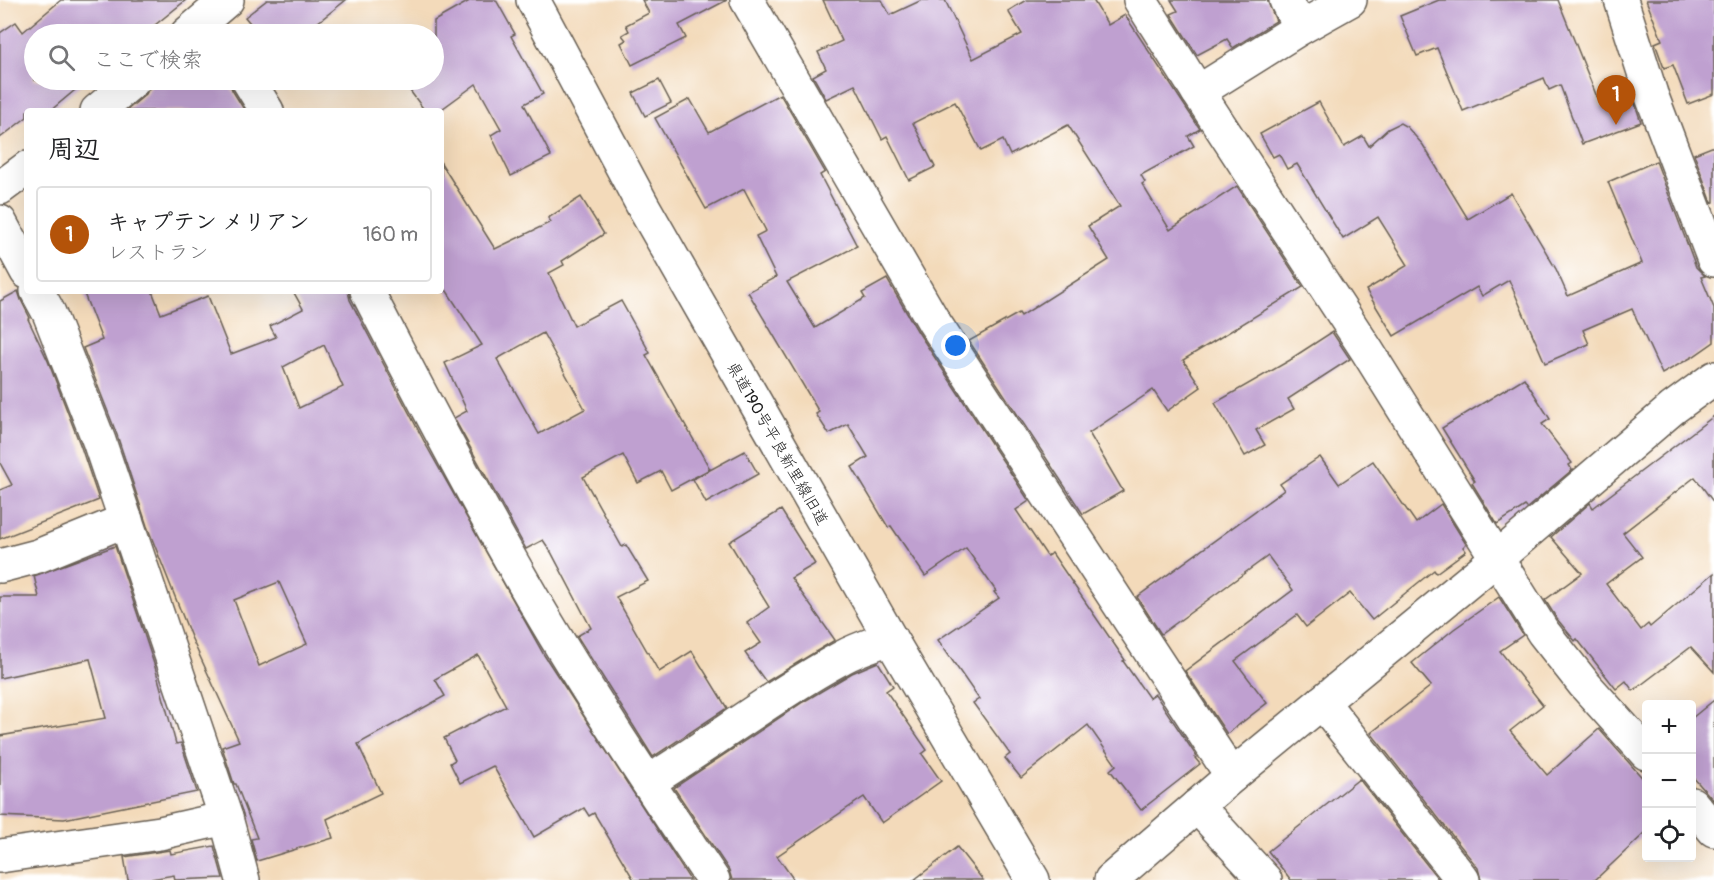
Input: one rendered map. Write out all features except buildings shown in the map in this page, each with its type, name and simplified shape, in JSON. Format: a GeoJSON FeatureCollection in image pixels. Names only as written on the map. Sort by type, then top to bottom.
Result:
{"type":"FeatureCollection","features":[{"type":"Feature","properties":{"kind":"street","name":"県道190号平良新里線旧道"},"geometry":{"type":"LineString","coordinates":[[533,0],[643,206],[890,638],[1033,880]]}},
{"type":"Feature","properties":{"kind":"street"},"geometry":{"type":"LineString","coordinates":[[747,0],[934,322],[1232,776]]}},
{"type":"Feature","properties":{"kind":"street"},"geometry":{"type":"LineString","coordinates":[[1140,0],[1366,349],[1543,632],[1584,684],[1642,748]]}},
{"type":"Feature","properties":{"kind":"street"},"geometry":{"type":"LineString","coordinates":[[1198,92],[1293,14],[1350,0]]}},
{"type":"Feature","properties":{"kind":"street"},"geometry":{"type":"LineString","coordinates":[[1621,0],[1652,93],[1714,260]]}},
{"type":"Feature","properties":{"kind":"street"},"geometry":{"type":"LineString","coordinates":[[101,108],[122,90]]}},
{"type":"Feature","properties":{"kind":"street"},"geometry":{"type":"LineString","coordinates":[[255,90],[265,108]]}},
{"type":"Feature","properties":{"kind":"street"},"geometry":{"type":"LineString","coordinates":[[0,189],[24,170]]}},
{"type":"Feature","properties":{"kind":"street"},"geometry":{"type":"LineString","coordinates":[[0,222],[24,266]]}},
{"type":"Feature","properties":{"kind":"street"},"geometry":{"type":"LineString","coordinates":[[40,294],[50,313],[91,420],[126,520],[226,818],[243,880]]}},
{"type":"Feature","properties":{"kind":"street"},"geometry":{"type":"LineString","coordinates":[[369,294],[522,581],[582,679],[713,880]]}},
{"type":"Feature","properties":{"kind":"street"},"geometry":{"type":"LineString","coordinates":[[1112,880],[1232,776],[1496,560],[1673,408],[1714,378]]}},
{"type":"Feature","properties":{"kind":"street"},"geometry":{"type":"LineString","coordinates":[[0,566],[38,556],[126,520]]}},
{"type":"Feature","properties":{"kind":"street"},"geometry":{"type":"LineString","coordinates":[[648,782],[844,656],[890,638]]}},
{"type":"Feature","properties":{"kind":"street"},"geometry":{"type":"LineString","coordinates":[[1322,702],[1463,880]]}},
{"type":"Feature","properties":{"kind":"street"},"geometry":{"type":"LineString","coordinates":[[1197,806],[1265,880]]}},
{"type":"Feature","properties":{"kind":"street"},"geometry":{"type":"LineString","coordinates":[[1695,808],[1714,830]]}},
{"type":"Feature","properties":{"kind":"street"},"geometry":{"type":"LineString","coordinates":[[0,856],[160,834],[226,818]]}},
{"type":"Feature","properties":{"kind":"place","name":"キャプテン メリアン"},"geometry":{"type":"Point","coordinates":[1616,125]}}]}
